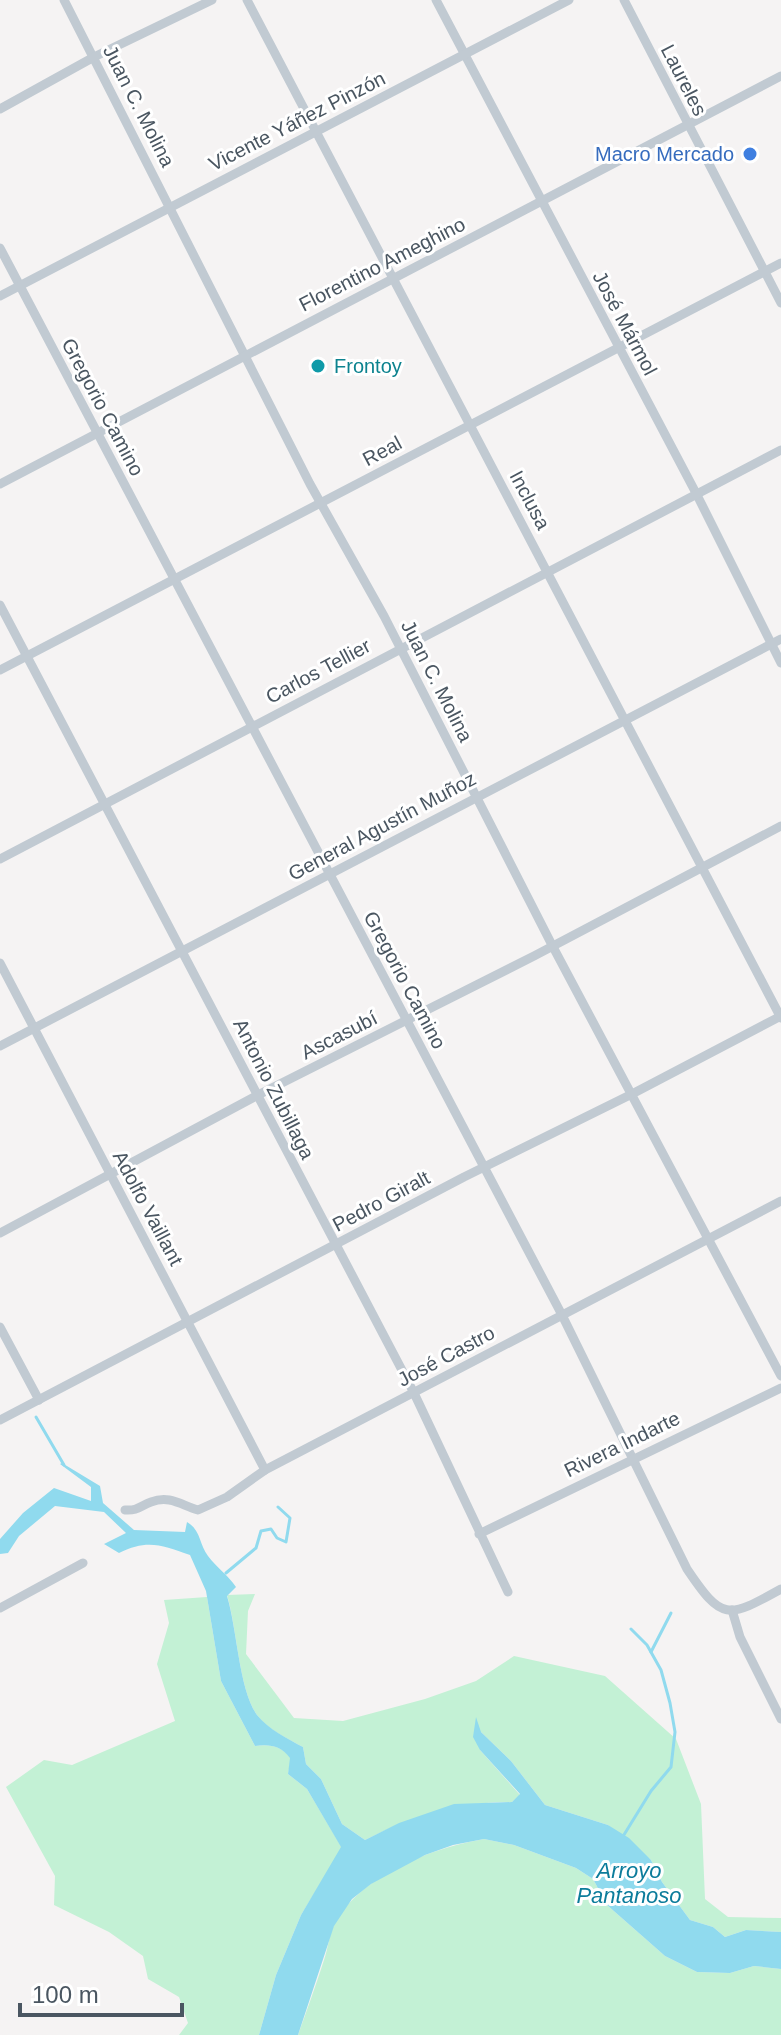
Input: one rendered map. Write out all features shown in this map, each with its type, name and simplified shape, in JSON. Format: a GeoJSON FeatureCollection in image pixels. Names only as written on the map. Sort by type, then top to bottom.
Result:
{"type":"FeatureCollection","features":[{"type":"Feature","properties":{"kind":"street","name":"Juan C. Molina"},"geometry":{"type":"LineString","coordinates":[[64,0],[552,945],[781,1376]]}},
{"type":"Feature","properties":{"kind":"street"},"geometry":{"type":"LineString","coordinates":[[0,109],[94,57],[212,0]]}},
{"type":"Feature","properties":{"kind":"street","name":"Inclusa"},"geometry":{"type":"LineString","coordinates":[[247,0],[781,1017]]}},
{"type":"Feature","properties":{"kind":"street","name":"José Mármol"},"geometry":{"type":"LineString","coordinates":[[436,0],[697,495],[781,663]]}},
{"type":"Feature","properties":{"kind":"street","name":"Vicente Yáñez Pinzón"},"geometry":{"type":"LineString","coordinates":[[0,296],[569,0]]}},
{"type":"Feature","properties":{"kind":"street","name":"Laureles"},"geometry":{"type":"LineString","coordinates":[[624,0],[686,125],[781,303]]}},
{"type":"Feature","properties":{"kind":"street","name":"Florentino Ameghino"},"geometry":{"type":"LineString","coordinates":[[0,484],[781,76]]}},
{"type":"Feature","properties":{"kind":"street","name":"Gregorio Camino"},"geometry":{"type":"LineString","coordinates":[[0,248],[562,1315],[687,1569],[708,1600],[716,1607],[732,1610]]}},
{"type":"Feature","properties":{"kind":"street","name":"Real"},"geometry":{"type":"LineString","coordinates":[[0,670],[781,263]]}},
{"type":"Feature","properties":{"kind":"street","name":"Carlos Tellier"},"geometry":{"type":"LineString","coordinates":[[0,859],[781,450]]}},
{"type":"Feature","properties":{"kind":"street","name":"Antonio Zubillaga"},"geometry":{"type":"LineString","coordinates":[[0,605],[414,1393],[508,1592]]}},
{"type":"Feature","properties":{"kind":"street","name":"General Agustín Muñoz"},"geometry":{"type":"LineString","coordinates":[[0,1046],[781,639]]}},
{"type":"Feature","properties":{"kind":"street","name":"Ascasubí"},"geometry":{"type":"LineString","coordinates":[[0,1233],[258,1095],[781,826]]}},
{"type":"Feature","properties":{"kind":"street","name":"Adolfo Vaillant"},"geometry":{"type":"LineString","coordinates":[[0,963],[265,1470]]}},
{"type":"Feature","properties":{"kind":"street","name":"Pedro Giralt"},"geometry":{"type":"LineString","coordinates":[[0,1420],[781,1017]]}},
{"type":"Feature","properties":{"kind":"street","name":"José Castro"},"geometry":{"type":"LineString","coordinates":[[125,1510],[139,1510],[150,1502],[164,1499],[175,1500],[198,1510],[205,1508],[239,1490],[265,1470],[781,1201]]}},
{"type":"Feature","properties":{"kind":"street"},"geometry":{"type":"LineString","coordinates":[[0,1327],[39,1400]]}},
{"type":"Feature","properties":{"kind":"street","name":"Rivera Indarte"},"geometry":{"type":"LineString","coordinates":[[479,1534],[781,1388]]}},
{"type":"Feature","properties":{"kind":"street"},"geometry":{"type":"LineString","coordinates":[[0,1608],[83,1563]]}},
{"type":"Feature","properties":{"kind":"street"},"geometry":{"type":"LineString","coordinates":[[781,1589],[748,1606],[732,1610],[740,1637],[781,1719]]}},
{"type":"Feature","properties":{"kind":"green space"},"geometry":{"type":"Polygon","coordinates":[[[255,1594],[248,1611],[246,1654],[294,1718],[343,1721],[425,1699],[476,1681],[514,1656],[605,1676],[676,1739],[701,1804],[705,1899],[728,1917],[781,1918],[781,1932],[746,1930],[725,1937],[713,1927],[690,1920],[662,1882],[651,1860],[608,1825],[545,1805],[511,1761],[481,1732],[480,1750],[520,1795],[512,1802],[474,1804],[436,1812],[365,1840],[342,1824],[321,1779],[306,1764],[303,1747],[266,1725],[251,1704],[242,1675],[227,1595],[255,1594]]]}},
{"type":"Feature","properties":{"kind":"green space"},"geometry":{"type":"Polygon","coordinates":[[[207,1597],[221,1681],[255,1746],[275,1747],[291,1758],[288,1774],[307,1789],[342,1848],[301,1915],[276,1975],[259,2035],[179,2035],[188,2023],[179,1997],[148,1979],[143,1956],[109,1932],[54,1905],[55,1876],[6,1787],[44,1760],[72,1765],[175,1721],[157,1664],[169,1623],[164,1600],[207,1597]]]}},
{"type":"Feature","properties":{"kind":"green space"},"geometry":{"type":"Polygon","coordinates":[[[484,1839],[514,1845],[576,1868],[593,1879],[607,1905],[665,1956],[697,1972],[730,1973],[754,1966],[781,1969],[781,2035],[298,2035],[332,1929],[346,1907],[379,1878],[399,1867],[442,1849],[484,1839]]]}},
{"type":"Feature","properties":{"kind":"water","name":"Arroyo Pantanoso"},"geometry":{"type":"Polygon","coordinates":[[[62,1463],[100,1486],[103,1503],[134,1530],[185,1532],[187,1522],[195,1529],[208,1556],[236,1587],[227,1596],[242,1675],[251,1704],[267,1725],[303,1747],[306,1764],[321,1779],[342,1824],[365,1840],[399,1823],[454,1804],[512,1802],[520,1794],[480,1750],[473,1737],[476,1717],[481,1732],[511,1761],[545,1805],[608,1825],[629,1838],[651,1860],[662,1882],[690,1920],[713,1927],[725,1937],[746,1930],[781,1932],[781,1969],[754,1966],[730,1973],[697,1972],[665,1956],[607,1905],[593,1879],[576,1868],[514,1845],[484,1839],[425,1855],[371,1884],[352,1899],[334,1926],[298,2035],[259,2035],[276,1975],[301,1915],[341,1847],[307,1789],[288,1774],[290,1758],[275,1747],[255,1746],[221,1681],[206,1591],[190,1555],[154,1545],[138,1546],[119,1553],[104,1544],[126,1533],[104,1512],[55,1506],[19,1536],[8,1553],[0,1554],[0,1539],[23,1513],[54,1488],[91,1501],[91,1487],[62,1463]]]}},
{"type":"Feature","properties":{"kind":"waterway"},"geometry":{"type":"LineString","coordinates":[[36,1417],[64,1465]]}},
{"type":"Feature","properties":{"kind":"waterway"},"geometry":{"type":"LineString","coordinates":[[226,1573],[256,1548],[261,1531],[271,1529],[277,1538],[286,1542],[290,1518],[278,1507]]}},
{"type":"Feature","properties":{"kind":"waterway"},"geometry":{"type":"LineString","coordinates":[[651,1652],[671,1613]]}},
{"type":"Feature","properties":{"kind":"waterway"},"geometry":{"type":"LineString","coordinates":[[622,1838],[651,1791],[671,1767],[675,1732],[661,1670],[647,1645],[631,1629]]}},
{"type":"Feature","properties":{"kind":"place","name":"Macro Mercado"},"geometry":{"type":"Point","coordinates":[750,154]}},
{"type":"Feature","properties":{"kind":"place","name":"Frontoy"},"geometry":{"type":"Point","coordinates":[318,366]}}]}
